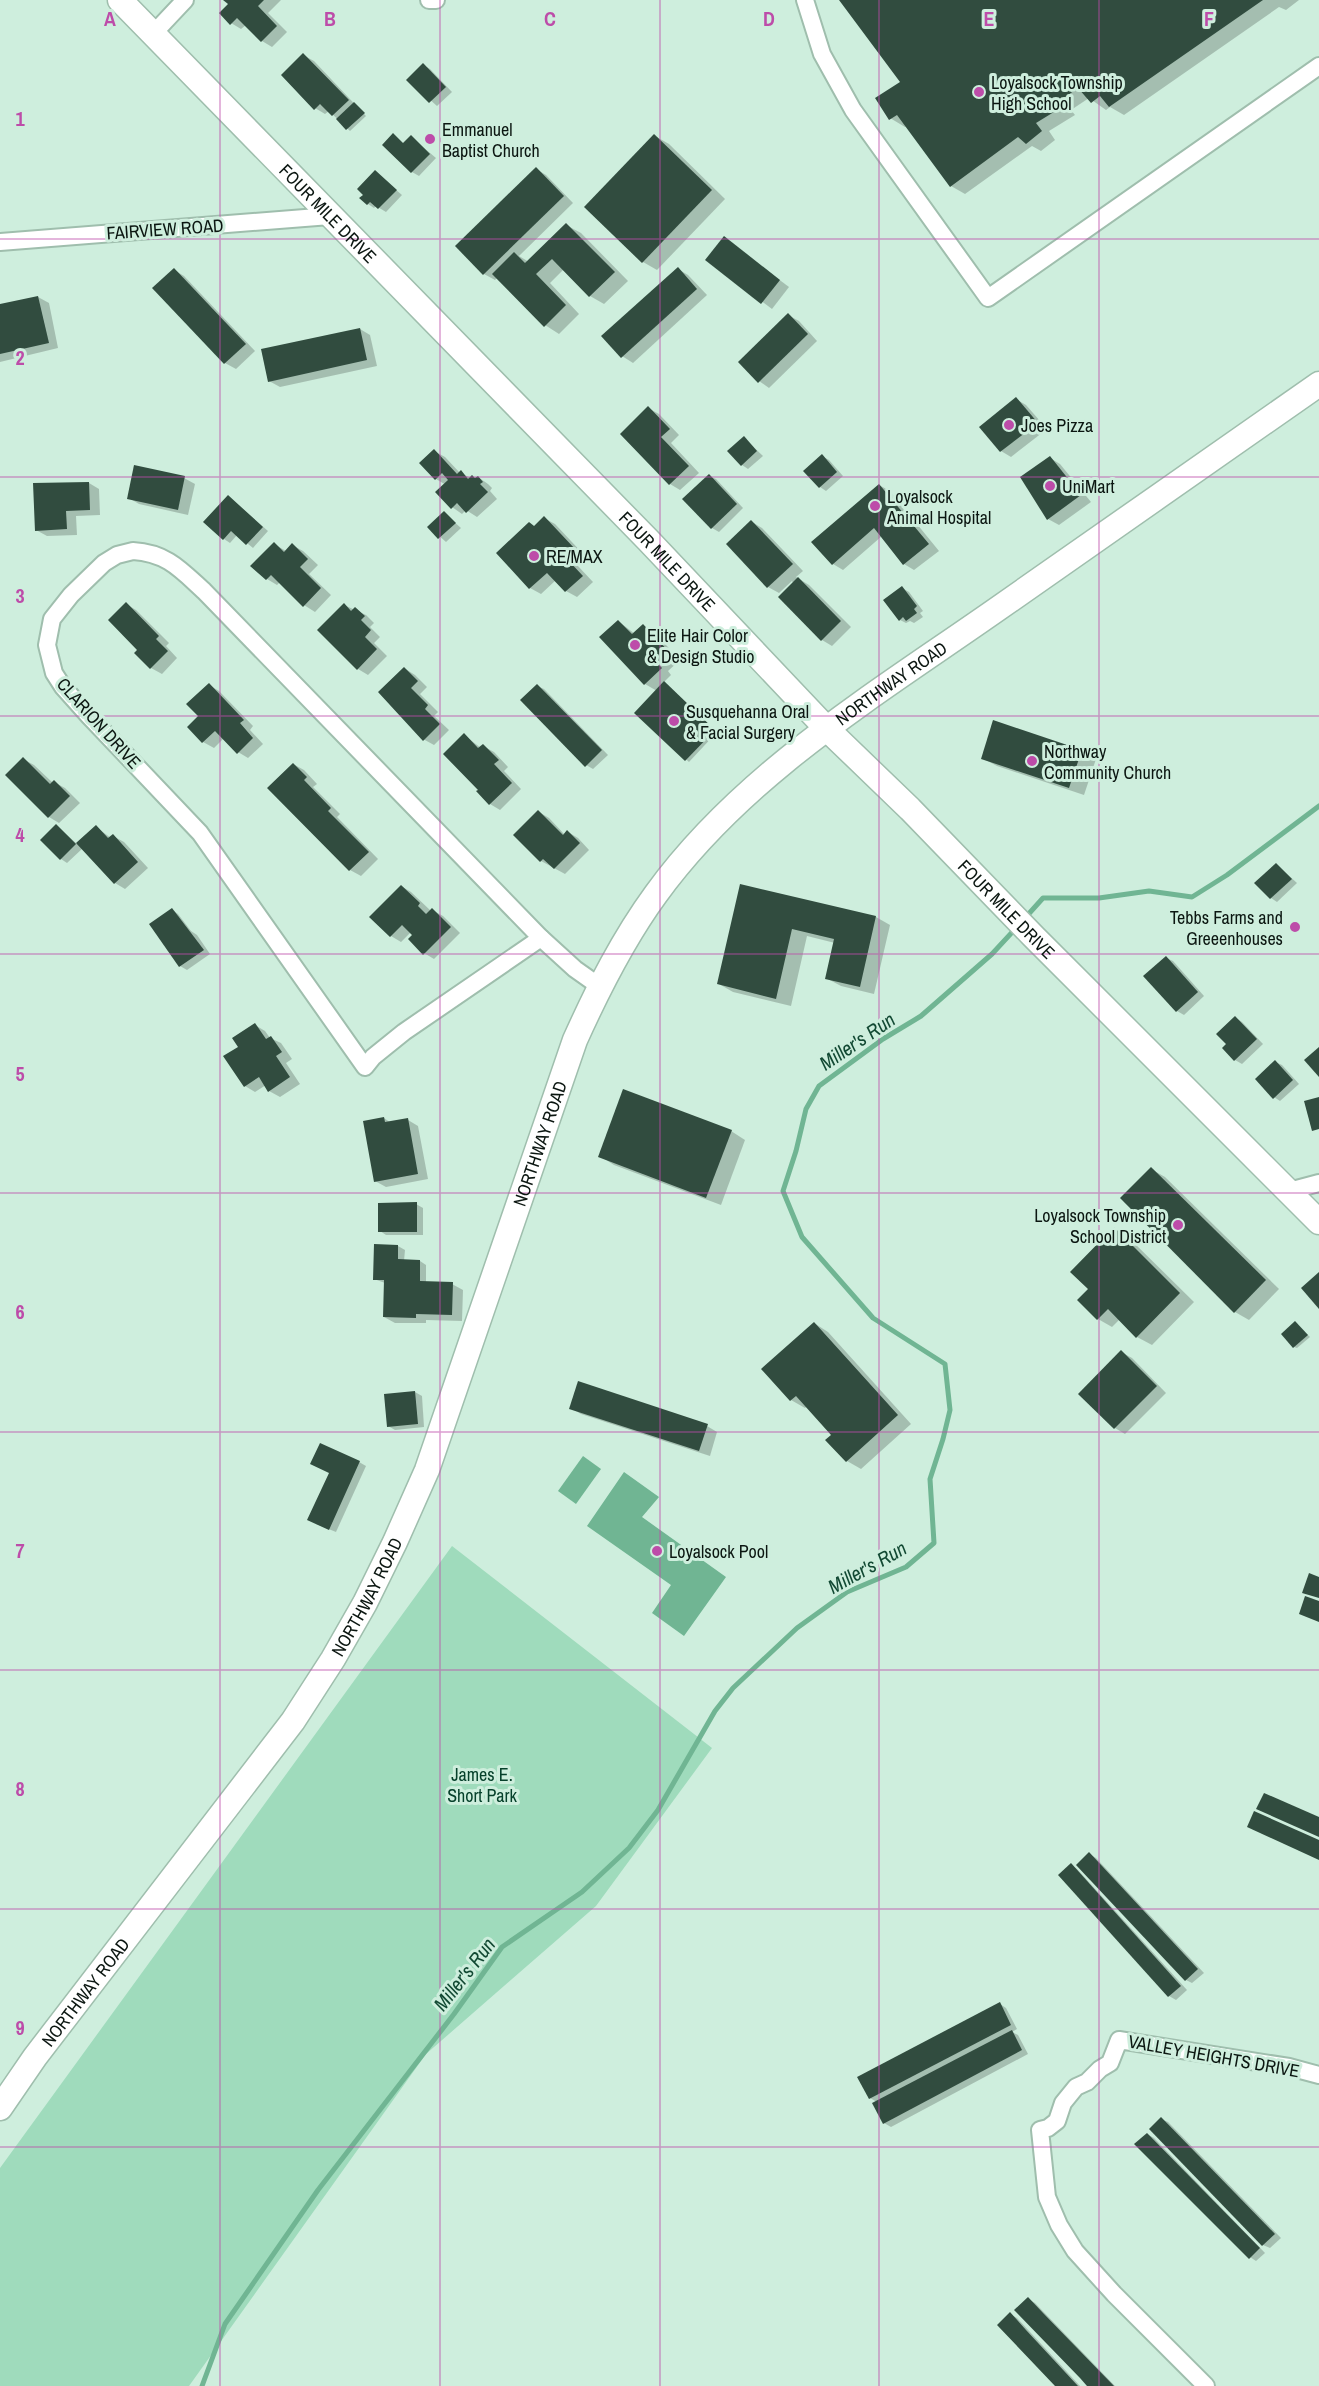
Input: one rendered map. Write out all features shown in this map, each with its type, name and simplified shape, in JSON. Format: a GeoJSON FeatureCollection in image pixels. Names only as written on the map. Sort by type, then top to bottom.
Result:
{"type":"FeatureCollection","features":[{"type":"Feature","properties":{"kind":"street","name":"FOUR MILE DRIVE"},"geometry":{"type":"LineString","coordinates":[[120,0],[648,540],[827,729],[910,809],[1007,910],[1319,1222]]}},
{"type":"Feature","properties":{"kind":"street"},"geometry":{"type":"LineString","coordinates":[[153,34],[186,0]]}},
{"type":"Feature","properties":{"kind":"street"},"geometry":{"type":"LineString","coordinates":[[429,0],[436,0]]}},
{"type":"Feature","properties":{"kind":"street"},"geometry":{"type":"LineString","coordinates":[[805,0],[822,54],[853,110],[988,298],[1319,66]]}},
{"type":"Feature","properties":{"kind":"street","name":"FAIRVIEW ROAD"},"geometry":{"type":"LineString","coordinates":[[0,242],[330,216]]}},
{"type":"Feature","properties":{"kind":"street","name":"NORTHWAY ROAD"},"geometry":{"type":"LineString","coordinates":[[0,2108],[35,2057],[288,1729],[333,1659],[365,1603],[427,1470],[575,1040],[599,986],[656,894],[687,855],[727,813],[827,729],[1319,384]]}},
{"type":"Feature","properties":{"kind":"street","name":"CLARION DRIVE"},"geometry":{"type":"LineString","coordinates":[[541,938],[404,1032],[364,1067],[200,833],[63,687],[48,657],[47,645],[52,619],[71,594],[111,558],[133,551],[157,555],[170,561],[204,591],[541,938],[575,969],[599,986]]}},
{"type":"Feature","properties":{"kind":"street"},"geometry":{"type":"LineString","coordinates":[[1289,1191],[1319,1183]]}},
{"type":"Feature","properties":{"kind":"street","name":"VALLEY HEIGHTS DRIVE"},"geometry":{"type":"LineString","coordinates":[[1206,2386],[1114,2294],[1075,2251],[1059,2225],[1047,2197],[1040,2130],[1048,2128],[1057,2121],[1063,2103],[1076,2087],[1087,2082],[1110,2062],[1119,2040],[1288,2067],[1319,2075]]}},
{"type":"Feature","properties":{"kind":"green space","name":"James E. Short Park"},"geometry":{"type":"Polygon","coordinates":[[[452,1546],[712,1748],[596,1906],[426,2054],[189,2386],[0,2386],[0,2168],[452,1546]]]}},
{"type":"Feature","properties":{"kind":"shaded area"},"geometry":{"type":"Polygon","coordinates":[[[583,1456],[601,1469],[576,1504],[558,1491],[583,1456]]]}},
{"type":"Feature","properties":{"kind":"shaded area","name":"Loyalsock Pool"},"geometry":{"type":"Polygon","coordinates":[[[624,1472],[659,1497],[642,1517],[726,1577],[684,1636],[652,1613],[671,1585],[587,1526],[624,1472]]]}},
{"type":"Feature","properties":{"kind":"building"},"geometry":{"type":"Polygon","coordinates":[[[223,0],[264,0],[258,6],[277,26],[261,42],[237,18],[230,25],[219,13],[228,4],[223,0]]]}},
{"type":"Feature","properties":{"kind":"building","name":"Loyalsock Township High School"},"geometry":{"type":"Polygon","coordinates":[[[839,0],[1263,0],[1109,107],[1100,96],[1091,103],[1078,88],[1058,102],[1062,107],[1036,123],[1042,131],[1026,144],[1018,137],[950,187],[897,115],[889,120],[875,98],[900,82],[839,0]]]}},
{"type":"Feature","properties":{"kind":"building"},"geometry":{"type":"Polygon","coordinates":[[[303,53],[349,100],[332,116],[320,104],[314,110],[281,75],[303,53]]]}},
{"type":"Feature","properties":{"kind":"building"},"geometry":{"type":"Polygon","coordinates":[[[423,63],[446,87],[429,103],[406,80],[423,63]]]}},
{"type":"Feature","properties":{"kind":"building"},"geometry":{"type":"Polygon","coordinates":[[[354,102],[365,113],[346,130],[336,119],[354,102]]]}},
{"type":"Feature","properties":{"kind":"building"},"geometry":{"type":"Polygon","coordinates":[[[393,133],[403,143],[411,135],[430,154],[411,173],[382,145],[393,133]]]}},
{"type":"Feature","properties":{"kind":"building"},"geometry":{"type":"Polygon","coordinates":[[[654,134],[712,190],[642,263],[584,207],[654,134]]]}},
{"type":"Feature","properties":{"kind":"building"},"geometry":{"type":"Polygon","coordinates":[[[536,167],[564,196],[483,275],[455,246],[536,167]]]}},
{"type":"Feature","properties":{"kind":"building"},"geometry":{"type":"Polygon","coordinates":[[[375,170],[397,190],[378,209],[370,202],[367,205],[359,198],[363,195],[357,189],[375,170]]]}},
{"type":"Feature","properties":{"kind":"building"},"geometry":{"type":"Polygon","coordinates":[[[566,223],[615,272],[589,297],[552,259],[536,274],[566,305],[544,327],[492,274],[514,252],[525,263],[566,223]]]}},
{"type":"Feature","properties":{"kind":"building"},"geometry":{"type":"Polygon","coordinates":[[[724,236],[780,280],[761,304],[705,260],[724,236]]]}},
{"type":"Feature","properties":{"kind":"building"},"geometry":{"type":"Polygon","coordinates":[[[678,267],[697,289],[621,358],[601,336],[678,267]]]}},
{"type":"Feature","properties":{"kind":"building"},"geometry":{"type":"Polygon","coordinates":[[[174,268],[246,344],[224,364],[152,288],[174,268]]]}},
{"type":"Feature","properties":{"kind":"building"},"geometry":{"type":"Polygon","coordinates":[[[38,296],[49,343],[0,354],[0,304],[38,296]]]}},
{"type":"Feature","properties":{"kind":"building"},"geometry":{"type":"Polygon","coordinates":[[[788,313],[808,334],[758,383],[738,362],[788,313]]]}},
{"type":"Feature","properties":{"kind":"building"},"geometry":{"type":"Polygon","coordinates":[[[360,328],[367,360],[268,382],[261,349],[360,328]]]}},
{"type":"Feature","properties":{"kind":"building","name":"Joes Pizza"},"geometry":{"type":"Polygon","coordinates":[[[1016,397],[1038,423],[1000,452],[979,427],[1016,397]]]}},
{"type":"Feature","properties":{"kind":"building"},"geometry":{"type":"Polygon","coordinates":[[[648,406],[670,429],[661,437],[689,466],[669,485],[620,434],[648,406]]]}},
{"type":"Feature","properties":{"kind":"building"},"geometry":{"type":"Polygon","coordinates":[[[744,436],[757,451],[741,466],[727,451],[744,436]]]}},
{"type":"Feature","properties":{"kind":"building"},"geometry":{"type":"Polygon","coordinates":[[[434,449],[457,474],[461,470],[468,479],[472,475],[475,478],[478,476],[483,482],[480,484],[488,492],[466,513],[457,503],[451,509],[435,492],[448,480],[442,473],[435,480],[419,463],[434,449]]]}},
{"type":"Feature","properties":{"kind":"building"},"geometry":{"type":"Polygon","coordinates":[[[822,454],[837,472],[819,488],[803,471],[822,454]]]}},
{"type":"Feature","properties":{"kind":"building","name":"UniMart"},"geometry":{"type":"Polygon","coordinates":[[[1050,456],[1081,495],[1047,520],[1020,477],[1050,456]]]}},
{"type":"Feature","properties":{"kind":"building"},"geometry":{"type":"Polygon","coordinates":[[[134,465],[185,476],[178,510],[127,499],[134,465]]]}},
{"type":"Feature","properties":{"kind":"building"},"geometry":{"type":"Polygon","coordinates":[[[709,474],[737,504],[711,529],[682,499],[709,474]]]}},
{"type":"Feature","properties":{"kind":"building"},"geometry":{"type":"Polygon","coordinates":[[[89,482],[90,510],[66,511],[67,529],[35,531],[33,483],[89,482]]]}},
{"type":"Feature","properties":{"kind":"building","name":"Loyalsock Animal Hospital"},"geometry":{"type":"Polygon","coordinates":[[[879,484],[929,544],[903,565],[874,528],[832,565],[811,542],[879,484]]]}},
{"type":"Feature","properties":{"kind":"building"},"geometry":{"type":"Polygon","coordinates":[[[228,495],[263,527],[246,545],[231,531],[223,540],[203,522],[228,495]]]}},
{"type":"Feature","properties":{"kind":"building"},"geometry":{"type":"Polygon","coordinates":[[[444,511],[456,523],[438,539],[427,527],[444,511]]]}},
{"type":"Feature","properties":{"kind":"building","name":"RE/MAX"},"geometry":{"type":"Polygon","coordinates":[[[544,516],[576,550],[567,559],[583,576],[565,592],[547,573],[529,589],[496,553],[529,522],[534,526],[544,516]]]}},
{"type":"Feature","properties":{"kind":"building"},"geometry":{"type":"Polygon","coordinates":[[[751,520],[793,564],[767,588],[726,544],[751,520]]]}},
{"type":"Feature","properties":{"kind":"building"},"geometry":{"type":"Polygon","coordinates":[[[274,542],[284,552],[292,543],[308,559],[300,567],[321,588],[303,607],[271,575],[266,580],[250,566],[274,542]]]}},
{"type":"Feature","properties":{"kind":"building"},"geometry":{"type":"Polygon","coordinates":[[[798,577],[841,621],[821,641],[778,597],[798,577]]]}},
{"type":"Feature","properties":{"kind":"building"},"geometry":{"type":"Polygon","coordinates":[[[902,586],[917,606],[914,609],[917,613],[906,621],[903,617],[899,621],[883,600],[902,586]]]}},
{"type":"Feature","properties":{"kind":"building"},"geometry":{"type":"Polygon","coordinates":[[[126,602],[159,636],[156,639],[168,651],[150,669],[134,653],[137,650],[108,620],[126,602]]]}},
{"type":"Feature","properties":{"kind":"building"},"geometry":{"type":"Polygon","coordinates":[[[344,603],[351,611],[355,607],[365,616],[361,620],[371,630],[365,637],[377,649],[357,670],[317,630],[344,603]]]}},
{"type":"Feature","properties":{"kind":"building","name":"Elite Hair Color & Design Studio"},"geometry":{"type":"Polygon","coordinates":[[[618,620],[632,634],[643,624],[671,654],[659,665],[662,668],[644,685],[599,637],[618,620]]]}},
{"type":"Feature","properties":{"kind":"building"},"geometry":{"type":"Polygon","coordinates":[[[404,667],[418,681],[411,688],[428,705],[425,709],[440,724],[423,741],[378,692],[404,667]]]}},
{"type":"Feature","properties":{"kind":"building","name":"Susquehanna Oral & Facial Surgery"},"geometry":{"type":"Polygon","coordinates":[[[664,681],[715,730],[685,761],[634,713],[664,681]]]}},
{"type":"Feature","properties":{"kind":"building"},"geometry":{"type":"Polygon","coordinates":[[[209,683],[244,720],[240,723],[253,738],[237,754],[215,731],[202,743],[187,727],[198,716],[186,704],[209,683]]]}},
{"type":"Feature","properties":{"kind":"building"},"geometry":{"type":"Polygon","coordinates":[[[537,684],[602,750],[585,767],[520,700],[537,684]]]}},
{"type":"Feature","properties":{"kind":"building","name":"Northway Community Church"},"geometry":{"type":"Polygon","coordinates":[[[993,720],[1082,750],[1069,788],[981,759],[993,720]]]}},
{"type":"Feature","properties":{"kind":"building"},"geometry":{"type":"Polygon","coordinates":[[[464,733],[478,748],[483,744],[499,760],[494,764],[512,783],[489,805],[476,791],[478,790],[443,754],[464,733]]]}},
{"type":"Feature","properties":{"kind":"building"},"geometry":{"type":"Polygon","coordinates":[[[23,757],[50,784],[54,780],[70,796],[48,818],[5,775],[23,757]]]}},
{"type":"Feature","properties":{"kind":"building"},"geometry":{"type":"Polygon","coordinates":[[[293,763],[307,777],[304,780],[331,808],[328,811],[369,852],[349,871],[267,788],[293,763]]]}},
{"type":"Feature","properties":{"kind":"building"},"geometry":{"type":"Polygon","coordinates":[[[538,810],[563,835],[567,830],[580,843],[554,869],[543,859],[540,862],[513,835],[538,810]]]}},
{"type":"Feature","properties":{"kind":"building"},"geometry":{"type":"Polygon","coordinates":[[[56,824],[76,844],[60,860],[40,840],[56,824]]]}},
{"type":"Feature","properties":{"kind":"building"},"geometry":{"type":"Polygon","coordinates":[[[96,825],[108,838],[113,834],[138,862],[114,884],[76,843],[96,825]]]}},
{"type":"Feature","properties":{"kind":"building"},"geometry":{"type":"Polygon","coordinates":[[[1276,863],[1292,879],[1270,899],[1254,883],[1276,863]]]}},
{"type":"Feature","properties":{"kind":"building"},"geometry":{"type":"Polygon","coordinates":[[[740,884],[876,916],[860,987],[825,979],[834,939],[792,929],[776,999],[717,984],[740,884]]]}},
{"type":"Feature","properties":{"kind":"building"},"geometry":{"type":"Polygon","coordinates":[[[401,885],[420,903],[418,906],[426,914],[432,908],[451,927],[423,955],[408,939],[412,935],[402,925],[390,937],[369,917],[401,885]]]}},
{"type":"Feature","properties":{"kind":"building"},"geometry":{"type":"Polygon","coordinates":[[[172,908],[204,950],[179,967],[149,924],[172,908]]]}},
{"type":"Feature","properties":{"kind":"building"},"geometry":{"type":"Polygon","coordinates":[[[1166,956],[1198,992],[1176,1012],[1143,976],[1166,956]]]}},
{"type":"Feature","properties":{"kind":"building"},"geometry":{"type":"Polygon","coordinates":[[[1235,1016],[1257,1039],[1234,1061],[1222,1048],[1226,1044],[1216,1034],[1235,1016]]]}},
{"type":"Feature","properties":{"kind":"building"},"geometry":{"type":"Polygon","coordinates":[[[255,1023],[266,1039],[271,1036],[282,1052],[276,1056],[290,1077],[268,1092],[259,1077],[244,1087],[223,1056],[238,1047],[232,1038],[255,1023]]]}},
{"type":"Feature","properties":{"kind":"building"},"geometry":{"type":"Polygon","coordinates":[[[1319,1047],[1319,1077],[1304,1060],[1319,1047]]]}},
{"type":"Feature","properties":{"kind":"building"},"geometry":{"type":"Polygon","coordinates":[[[1275,1060],[1293,1080],[1273,1099],[1255,1079],[1275,1060]]]}},
{"type":"Feature","properties":{"kind":"building"},"geometry":{"type":"Polygon","coordinates":[[[623,1089],[732,1130],[706,1198],[598,1157],[623,1089]]]}},
{"type":"Feature","properties":{"kind":"building"},"geometry":{"type":"Polygon","coordinates":[[[1319,1097],[1319,1129],[1312,1131],[1304,1101],[1319,1097]]]}},
{"type":"Feature","properties":{"kind":"building"},"geometry":{"type":"Polygon","coordinates":[[[384,1117],[385,1122],[408,1118],[418,1174],[374,1182],[363,1121],[384,1117]]]}},
{"type":"Feature","properties":{"kind":"building","name":"Loyalsock Township School District"},"geometry":{"type":"Polygon","coordinates":[[[1151,1167],[1266,1280],[1234,1313],[1120,1198],[1151,1167]]]}},
{"type":"Feature","properties":{"kind":"building"},"geometry":{"type":"Polygon","coordinates":[[[417,1202],[417,1232],[378,1232],[378,1203],[417,1202]]]}},
{"type":"Feature","properties":{"kind":"building"},"geometry":{"type":"Polygon","coordinates":[[[1114,1227],[1180,1293],[1136,1338],[1108,1309],[1097,1320],[1077,1300],[1088,1289],[1070,1272],[1114,1227]]]}},
{"type":"Feature","properties":{"kind":"building"},"geometry":{"type":"Polygon","coordinates":[[[374,1244],[398,1245],[398,1259],[420,1260],[420,1281],[453,1282],[452,1315],[416,1314],[416,1318],[383,1317],[384,1280],[373,1280],[374,1244]]]}},
{"type":"Feature","properties":{"kind":"building"},"geometry":{"type":"Polygon","coordinates":[[[1319,1272],[1319,1309],[1301,1288],[1319,1272]]]}},
{"type":"Feature","properties":{"kind":"building"},"geometry":{"type":"Polygon","coordinates":[[[1295,1321],[1308,1335],[1293,1348],[1281,1334],[1295,1321]]]}},
{"type":"Feature","properties":{"kind":"building"},"geometry":{"type":"Polygon","coordinates":[[[814,1322],[898,1415],[846,1462],[825,1440],[831,1435],[796,1396],[790,1401],[761,1369],[814,1322]]]}},
{"type":"Feature","properties":{"kind":"building"},"geometry":{"type":"Polygon","coordinates":[[[1121,1350],[1157,1386],[1114,1429],[1078,1394],[1121,1350]]]}},
{"type":"Feature","properties":{"kind":"building"},"geometry":{"type":"Polygon","coordinates":[[[578,1381],[708,1424],[699,1451],[569,1409],[578,1381]]]}},
{"type":"Feature","properties":{"kind":"building"},"geometry":{"type":"Polygon","coordinates":[[[415,1391],[418,1424],[387,1427],[384,1394],[415,1391]]]}},
{"type":"Feature","properties":{"kind":"building"},"geometry":{"type":"Polygon","coordinates":[[[320,1443],[360,1461],[329,1530],[307,1520],[329,1473],[310,1464],[320,1443]]]}},
{"type":"Feature","properties":{"kind":"building"},"geometry":{"type":"Polygon","coordinates":[[[1309,1573],[1319,1577],[1319,1598],[1302,1593],[1309,1573]]]}},
{"type":"Feature","properties":{"kind":"building"},"geometry":{"type":"Polygon","coordinates":[[[1305,1596],[1319,1601],[1319,1622],[1299,1614],[1305,1596]]]}},
{"type":"Feature","properties":{"kind":"building"},"geometry":{"type":"Polygon","coordinates":[[[1264,1793],[1319,1817],[1319,1837],[1256,1809],[1264,1793]]]}},
{"type":"Feature","properties":{"kind":"building"},"geometry":{"type":"Polygon","coordinates":[[[1254,1811],[1319,1840],[1319,1860],[1247,1827],[1254,1811]]]}},
{"type":"Feature","properties":{"kind":"building"},"geometry":{"type":"Polygon","coordinates":[[[1089,1852],[1198,1969],[1185,1981],[1076,1865],[1089,1852]]]}},
{"type":"Feature","properties":{"kind":"building"},"geometry":{"type":"Polygon","coordinates":[[[1071,1863],[1181,1986],[1168,1997],[1058,1875],[1071,1863]]]}},
{"type":"Feature","properties":{"kind":"building"},"geometry":{"type":"Polygon","coordinates":[[[1000,2002],[1011,2025],[869,2099],[857,2077],[1000,2002]]]}},
{"type":"Feature","properties":{"kind":"building"},"geometry":{"type":"Polygon","coordinates":[[[1012,2030],[1022,2050],[883,2124],[872,2103],[1012,2030]]]}},
{"type":"Feature","properties":{"kind":"building"},"geometry":{"type":"Polygon","coordinates":[[[1161,2117],[1275,2234],[1262,2246],[1149,2129],[1161,2117]]]}},
{"type":"Feature","properties":{"kind":"building"},"geometry":{"type":"Polygon","coordinates":[[[1147,2133],[1260,2248],[1249,2259],[1134,2144],[1147,2133]]]}},
{"type":"Feature","properties":{"kind":"building"},"geometry":{"type":"Polygon","coordinates":[[[1028,2297],[1114,2386],[1087,2386],[1014,2310],[1028,2297]]]}},
{"type":"Feature","properties":{"kind":"building"},"geometry":{"type":"Polygon","coordinates":[[[1010,2312],[1078,2386],[1055,2386],[997,2325],[1010,2312]]]}},
{"type":"Feature","properties":{"kind":"waterway","name":"Miller's Run"},"geometry":{"type":"LineString","coordinates":[[1025,918],[1043,898],[1099,898],[1149,891],[1192,897],[1227,875],[1319,806]]}},
{"type":"Feature","properties":{"kind":"waterway","name":"Miller's Run"},"geometry":{"type":"LineString","coordinates":[[202,2386],[225,2324],[318,2190],[454,2014],[502,1947],[582,1892],[629,1848],[658,1810],[715,1711],[733,1688],[797,1628],[847,1592],[906,1567],[934,1543],[930,1479],[950,1410],[945,1364],[873,1318],[802,1237],[783,1191],[806,1109],[819,1086],[883,1039],[921,1016],[992,954],[1017,927]]}},
{"type":"Feature","properties":{"kind":"place","name":"Loyalsock Township High School"},"geometry":{"type":"Point","coordinates":[979,92]}},
{"type":"Feature","properties":{"kind":"place","name":"Emmanuel Baptist Church"},"geometry":{"type":"Point","coordinates":[430,139]}},
{"type":"Feature","properties":{"kind":"place","name":"Joes Pizza"},"geometry":{"type":"Point","coordinates":[1009,425]}},
{"type":"Feature","properties":{"kind":"place","name":"UniMart"},"geometry":{"type":"Point","coordinates":[1050,486]}},
{"type":"Feature","properties":{"kind":"place","name":"Loyalsock Animal Hospital"},"geometry":{"type":"Point","coordinates":[875,506]}},
{"type":"Feature","properties":{"kind":"place","name":"RE/MAX"},"geometry":{"type":"Point","coordinates":[534,556]}},
{"type":"Feature","properties":{"kind":"place","name":"Elite Hair Color & Design Studio"},"geometry":{"type":"Point","coordinates":[635,645]}},
{"type":"Feature","properties":{"kind":"place","name":"Susquehanna Oral & Facial Surgery"},"geometry":{"type":"Point","coordinates":[674,721]}},
{"type":"Feature","properties":{"kind":"place","name":"Northway Community Church"},"geometry":{"type":"Point","coordinates":[1032,761]}},
{"type":"Feature","properties":{"kind":"place","name":"Tebbs Farms and Greeenhouses"},"geometry":{"type":"Point","coordinates":[1295,927]}},
{"type":"Feature","properties":{"kind":"place","name":"Loyalsock Township School District"},"geometry":{"type":"Point","coordinates":[1178,1225]}},
{"type":"Feature","properties":{"kind":"place","name":"Loyalsock Pool"},"geometry":{"type":"Point","coordinates":[657,1551]}}]}
